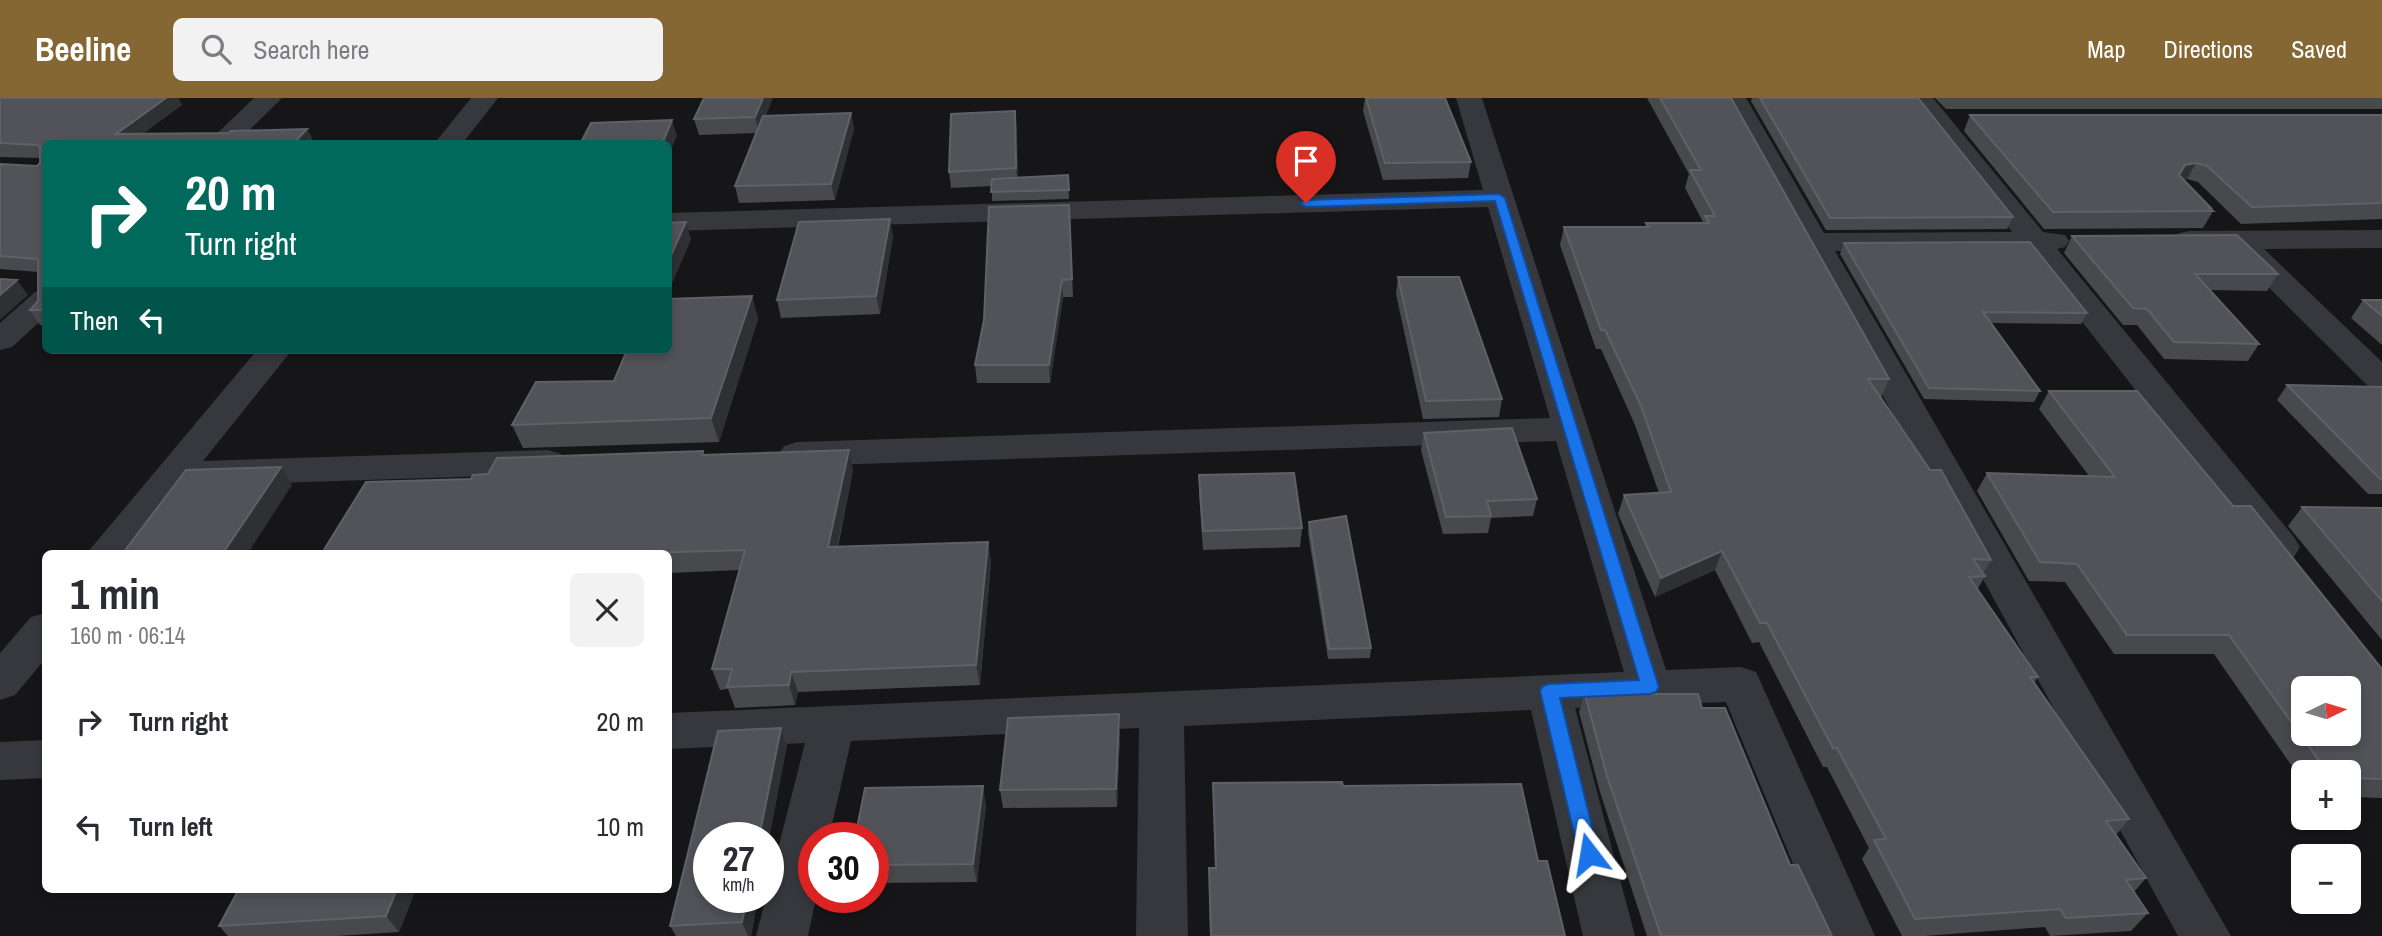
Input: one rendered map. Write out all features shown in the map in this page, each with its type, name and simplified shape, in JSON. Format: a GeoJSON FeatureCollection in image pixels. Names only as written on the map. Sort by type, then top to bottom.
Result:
{"type":"FeatureCollection","features":[{"type":"Feature","properties":{"kind":"street"},"geometry":{"type":"LineString","coordinates":[[223,140],[269,98]]}},
{"type":"Feature","properties":{"kind":"street"},"geometry":{"type":"LineString","coordinates":[[450,140],[485,98]]}},
{"type":"Feature","properties":{"kind":"street"},"geometry":{"type":"LineString","coordinates":[[1469,98],[1650,687]]}},
{"type":"Feature","properties":{"kind":"street"},"geometry":{"type":"LineString","coordinates":[[1733,98],[2205,936]]}},
{"type":"Feature","properties":{"kind":"street"},"geometry":{"type":"LineString","coordinates":[[1941,113],[2036,241],[2304,577]]}},
{"type":"Feature","properties":{"kind":"street"},"geometry":{"type":"LineString","coordinates":[[672,222],[1499,198]]}},
{"type":"Feature","properties":{"kind":"street"},"geometry":{"type":"LineString","coordinates":[[2212,215],[2382,381]]}},
{"type":"Feature","properties":{"kind":"street"},"geometry":{"type":"LineString","coordinates":[[2157,241],[2382,239]]}},
{"type":"Feature","properties":{"kind":"street"},"geometry":{"type":"LineString","coordinates":[[1816,242],[2076,241]]}},
{"type":"Feature","properties":{"kind":"street"},"geometry":{"type":"LineString","coordinates":[[0,340],[38,288]]}},
{"type":"Feature","properties":{"kind":"street"},"geometry":{"type":"LineString","coordinates":[[109,550],[272,354]]}},
{"type":"Feature","properties":{"kind":"street"},"geometry":{"type":"LineString","coordinates":[[759,455],[1570,429]]}},
{"type":"Feature","properties":{"kind":"street"},"geometry":{"type":"LineString","coordinates":[[172,474],[578,461]]}},
{"type":"Feature","properties":{"kind":"street"},"geometry":{"type":"LineString","coordinates":[[0,683],[42,633]]}},
{"type":"Feature","properties":{"kind":"street"},"geometry":{"type":"LineString","coordinates":[[672,731],[1741,684],[1849,936]]}},
{"type":"Feature","properties":{"kind":"street"},"geometry":{"type":"LineString","coordinates":[[1549,691],[1609,936]]}},
{"type":"Feature","properties":{"kind":"street"},"geometry":{"type":"LineString","coordinates":[[1162,709],[1162,936]]}},
{"type":"Feature","properties":{"kind":"street"},"geometry":{"type":"LineString","coordinates":[[782,936],[832,724]]}},
{"type":"Feature","properties":{"kind":"street"},"geometry":{"type":"LineString","coordinates":[[0,761],[42,759]]}},
{"type":"Feature","properties":{"kind":"building"},"geometry":{"type":"Polygon","coordinates":[[[0,98],[166,98],[116,134],[307,129],[297,140],[42,140],[42,310],[30,310],[38,301],[38,259],[0,256],[0,164],[37,166],[40,163],[40,147],[0,143],[0,98]]]}},
{"type":"Feature","properties":{"kind":"building"},"geometry":{"type":"Polygon","coordinates":[[[704,98],[763,98],[755,117],[694,119],[704,98]]]}},
{"type":"Feature","properties":{"kind":"building"},"geometry":{"type":"Polygon","coordinates":[[[1366,98],[1445,98],[1471,162],[1385,163],[1366,98]]]}},
{"type":"Feature","properties":{"kind":"building"},"geometry":{"type":"Polygon","coordinates":[[[1660,98],[1731,98],[1889,379],[1868,379],[1930,470],[1941,470],[1991,560],[1973,559],[1985,576],[1969,577],[2038,677],[2030,677],[2129,819],[2106,821],[2146,878],[2126,880],[2148,913],[2066,918],[2060,909],[1915,919],[1874,840],[1886,839],[1837,748],[1833,748],[1767,623],[1760,623],[1722,551],[1661,578],[1624,495],[1671,492],[1641,406],[1605,330],[1601,330],[1564,227],[1649,227],[1646,223],[1709,223],[1705,216],[1715,216],[1690,170],[1701,170],[1660,98]]]}},
{"type":"Feature","properties":{"kind":"building"},"geometry":{"type":"Polygon","coordinates":[[[1760,98],[1918,98],[2013,217],[1830,218],[1760,98]]]}},
{"type":"Feature","properties":{"kind":"building"},"geometry":{"type":"Polygon","coordinates":[[[1015,111],[1016,168],[949,172],[951,114],[1015,111]]]}},
{"type":"Feature","properties":{"kind":"building"},"geometry":{"type":"Polygon","coordinates":[[[851,113],[831,184],[735,186],[763,116],[851,113]]]}},
{"type":"Feature","properties":{"kind":"building"},"geometry":{"type":"Polygon","coordinates":[[[1970,115],[2382,115],[2382,203],[2252,207],[2207,166],[2196,163],[2185,165],[2179,175],[2213,211],[2053,212],[1970,115]]]}},
{"type":"Feature","properties":{"kind":"building"},"geometry":{"type":"Polygon","coordinates":[[[672,120],[664,140],[582,140],[591,123],[672,120]]]}},
{"type":"Feature","properties":{"kind":"building"},"geometry":{"type":"Polygon","coordinates":[[[1068,175],[1069,190],[991,192],[992,179],[1068,175]]]}},
{"type":"Feature","properties":{"kind":"building"},"geometry":{"type":"Polygon","coordinates":[[[1069,205],[1072,279],[1062,280],[1049,365],[975,365],[984,320],[989,207],[1069,205]]]}},
{"type":"Feature","properties":{"kind":"building"},"geometry":{"type":"Polygon","coordinates":[[[890,219],[876,296],[777,300],[799,222],[890,219]]]}},
{"type":"Feature","properties":{"kind":"building"},"geometry":{"type":"Polygon","coordinates":[[[686,222],[672,253],[672,223],[686,222]]]}},
{"type":"Feature","properties":{"kind":"building"},"geometry":{"type":"Polygon","coordinates":[[[2237,235],[2278,274],[2195,274],[2259,344],[2174,342],[2147,309],[2133,308],[2072,236],[2237,235]]]}},
{"type":"Feature","properties":{"kind":"building"},"geometry":{"type":"Polygon","coordinates":[[[2030,242],[2087,313],[1983,312],[2040,391],[1929,388],[1844,243],[2030,242]]]}},
{"type":"Feature","properties":{"kind":"building"},"geometry":{"type":"Polygon","coordinates":[[[1398,277],[1459,277],[1502,399],[1426,401],[1398,277]]]}},
{"type":"Feature","properties":{"kind":"building"},"geometry":{"type":"Polygon","coordinates":[[[0,279],[17,280],[0,295],[0,279]]]}},
{"type":"Feature","properties":{"kind":"building"},"geometry":{"type":"Polygon","coordinates":[[[752,296],[711,418],[512,425],[536,382],[614,381],[625,354],[672,354],[672,299],[752,296]]]}},
{"type":"Feature","properties":{"kind":"building"},"geometry":{"type":"Polygon","coordinates":[[[2363,300],[2382,300],[2382,316],[2363,300]]]}},
{"type":"Feature","properties":{"kind":"building"},"geometry":{"type":"Polygon","coordinates":[[[2287,385],[2382,387],[2382,479],[2380,479],[2287,385]]]}},
{"type":"Feature","properties":{"kind":"building"},"geometry":{"type":"Polygon","coordinates":[[[2049,391],[2137,391],[2233,506],[2251,506],[2382,669],[2382,779],[2361,778],[2361,760],[2318,760],[2308,746],[2361,746],[2361,676],[2291,676],[2291,722],[2229,635],[2127,635],[2077,564],[2040,562],[1987,473],[2115,477],[2049,391]]]}},
{"type":"Feature","properties":{"kind":"building"},"geometry":{"type":"Polygon","coordinates":[[[1512,428],[1537,499],[1487,501],[1491,516],[1446,517],[1424,433],[1512,428]]]}},
{"type":"Feature","properties":{"kind":"building"},"geometry":{"type":"Polygon","coordinates":[[[849,450],[828,547],[988,542],[976,665],[791,672],[789,685],[727,687],[732,669],[712,669],[745,550],[672,552],[672,550],[324,550],[366,482],[471,479],[473,475],[488,474],[497,458],[703,451],[702,455],[849,450]]]}},
{"type":"Feature","properties":{"kind":"building"},"geometry":{"type":"Polygon","coordinates":[[[281,467],[225,550],[125,550],[186,470],[281,467]]]}},
{"type":"Feature","properties":{"kind":"building"},"geometry":{"type":"Polygon","coordinates":[[[1294,473],[1302,528],[1203,531],[1199,475],[1294,473]]]}},
{"type":"Feature","properties":{"kind":"building"},"geometry":{"type":"Polygon","coordinates":[[[2302,507],[2382,508],[2382,601],[2302,507]]]}},
{"type":"Feature","properties":{"kind":"building"},"geometry":{"type":"Polygon","coordinates":[[[1346,516],[1371,648],[1329,649],[1309,522],[1346,516]]]}},
{"type":"Feature","properties":{"kind":"building"},"geometry":{"type":"Polygon","coordinates":[[[1585,694],[1698,694],[1702,708],[1725,708],[1790,865],[1798,865],[1832,936],[1661,936],[1606,773],[1585,694]]]}},
{"type":"Feature","properties":{"kind":"building"},"geometry":{"type":"Polygon","coordinates":[[[1119,714],[1116,789],[1000,790],[1008,718],[1119,714]]]}},
{"type":"Feature","properties":{"kind":"building"},"geometry":{"type":"Polygon","coordinates":[[[781,728],[762,822],[696,822],[718,731],[781,728]]]}},
{"type":"Feature","properties":{"kind":"building"},"geometry":{"type":"Polygon","coordinates":[[[1342,782],[1343,786],[1521,784],[1538,861],[1547,861],[1565,936],[1211,936],[1209,868],[1216,868],[1213,783],[1342,782]]]}},
{"type":"Feature","properties":{"kind":"building"},"geometry":{"type":"Polygon","coordinates":[[[983,786],[973,864],[889,865],[889,822],[858,822],[865,788],[983,786]]]}},
{"type":"Feature","properties":{"kind":"building"},"geometry":{"type":"Polygon","coordinates":[[[693,833],[693,913],[744,913],[742,922],[670,926],[693,833]]]}},
{"type":"Feature","properties":{"kind":"building"},"geometry":{"type":"Polygon","coordinates":[[[237,893],[395,893],[386,916],[219,926],[237,893]]]}},
{"type":"Feature","properties":{"kind":"route"},"geometry":{"type":"LineString","coordinates":[[1306,203],[1499,198],[1650,687],[1549,691],[1589,854]]}}]}
